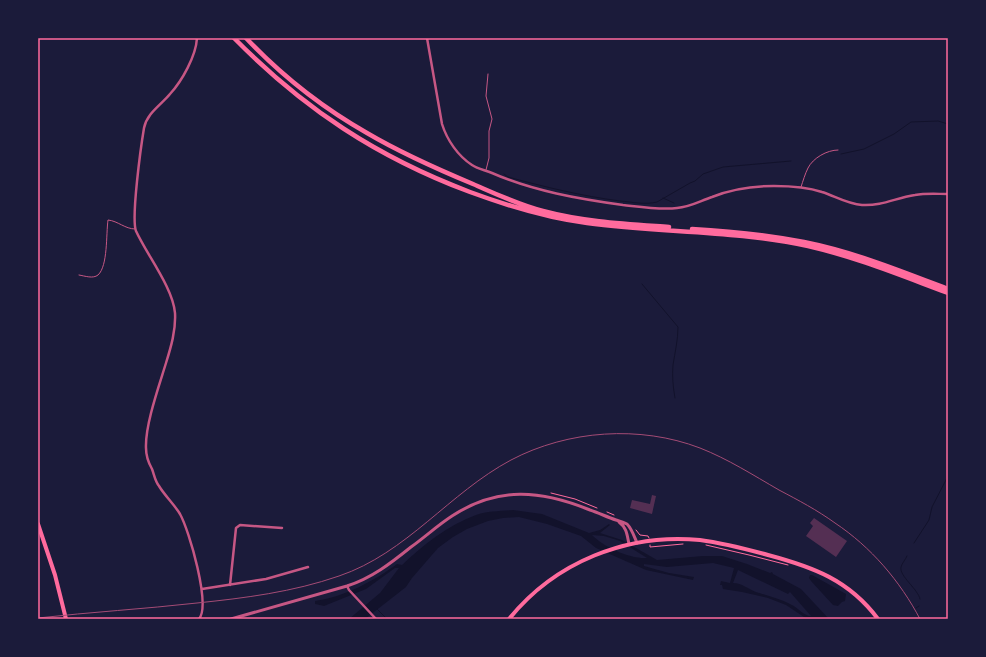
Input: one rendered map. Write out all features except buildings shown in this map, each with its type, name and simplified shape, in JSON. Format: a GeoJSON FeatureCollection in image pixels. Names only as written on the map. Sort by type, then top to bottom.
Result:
{"type":"FeatureCollection","features":[{"type":"Feature","properties":{"kind":"highway"},"geometry":{"type":"LineString","coordinates":[[234,38],[285,86],[338,126],[396,160],[428,176],[472,193],[537,213],[585,223],[625,228],[751,237],[807,246],[849,257],[948,293]]}},
{"type":"Feature","properties":{"kind":"highway"},"geometry":{"type":"LineString","coordinates":[[246,38],[268,60],[302,89],[366,133],[433,168],[524,206],[544,212],[586,219],[642,225],[753,233],[805,242],[864,258],[948,289]]}},
{"type":"Feature","properties":{"kind":"main road"},"geometry":{"type":"LineString","coordinates":[[38,524],[55,575],[66,619]]}},
{"type":"Feature","properties":{"kind":"main road"},"geometry":{"type":"LineString","coordinates":[[509,619],[547,582],[571,566],[601,553],[636,543],[673,540],[700,540],[743,549],[807,566],[822,572],[841,584],[860,599],[878,619]]}},
{"type":"Feature","properties":{"kind":"street"},"geometry":{"type":"LineString","coordinates":[[197,38],[192,56],[180,81],[170,95],[150,115],[145,124],[138,177],[135,217],[136,229],[169,292],[175,314],[173,341],[149,426],[146,455],[158,485],[180,514],[192,548],[202,589],[202,611],[201,616],[198,619]]}},
{"type":"Feature","properties":{"kind":"street"},"geometry":{"type":"LineString","coordinates":[[427,38],[445,131],[450,141],[460,155],[471,164],[486,171],[532,187],[581,199],[663,208],[686,207],[723,193],[746,188],[774,186],[818,190],[852,203],[861,204],[883,204],[915,195],[948,194]]}},
{"type":"Feature","properties":{"kind":"street"},"geometry":{"type":"LineString","coordinates":[[231,619],[347,586],[366,579],[382,570],[446,520],[470,505],[485,499],[510,494],[550,496],[625,523],[630,528],[636,543]]}},
{"type":"Feature","properties":{"kind":"street"},"geometry":{"type":"LineString","coordinates":[[617,521],[625,527],[629,544]]}},
{"type":"Feature","properties":{"kind":"street"},"geometry":{"type":"LineString","coordinates":[[230,585],[236,528],[240,525],[282,528]]}},
{"type":"Feature","properties":{"kind":"street"},"geometry":{"type":"LineString","coordinates":[[202,589],[266,579],[308,567]]}},
{"type":"Feature","properties":{"kind":"street"},"geometry":{"type":"LineString","coordinates":[[347,586],[361,604],[376,619]]}},
{"type":"Feature","properties":{"kind":"lane"},"geometry":{"type":"LineString","coordinates":[[486,171],[490,158],[489,131],[492,119],[486,96],[488,74]]}},
{"type":"Feature","properties":{"kind":"lane"},"geometry":{"type":"LineString","coordinates":[[801,188],[809,166],[821,155],[832,150],[838,150]]}},
{"type":"Feature","properties":{"kind":"lane"},"geometry":{"type":"LineString","coordinates":[[79,275],[88,277],[99,274],[105,258],[108,220],[131,229],[136,229]]}},
{"type":"Feature","properties":{"kind":"path"},"geometry":{"type":"LineString","coordinates":[[550,496],[550,493],[569,498],[598,509]]}},
{"type":"Feature","properties":{"kind":"path"},"geometry":{"type":"LineString","coordinates":[[650,547],[669,544],[687,544]]}},
{"type":"Feature","properties":{"kind":"path"},"geometry":{"type":"LineString","coordinates":[[705,545],[787,565]]}},
{"type":"Feature","properties":{"kind":"shaded area"},"geometry":{"type":"Polygon","coordinates":[[[513,510],[542,514],[589,533],[600,530],[609,524],[610,525],[600,533],[622,540],[657,560],[722,556],[770,573],[772,572],[773,574],[801,589],[829,619],[807,619],[786,605],[768,598],[723,589],[722,585],[720,585],[721,581],[730,583],[734,568],[713,563],[667,567],[644,564],[644,566],[669,573],[694,577],[693,580],[646,570],[596,548],[581,536],[547,524],[519,517],[488,521],[467,529],[453,537],[438,548],[406,587],[365,619],[349,619],[380,593],[399,568],[395,568],[366,589],[324,606],[315,604],[315,601],[337,596],[369,582],[397,564],[402,565],[436,536],[466,519],[494,511],[513,510]],[[592,535],[603,544],[617,551],[632,557],[647,558],[620,541],[604,536],[592,535]],[[738,570],[733,583],[784,601],[806,615],[811,616],[790,592],[788,594],[738,570]]]}},
{"type":"Feature","properties":{"kind":"shaded area"},"geometry":{"type":"Polygon","coordinates":[[[810,575],[846,594],[845,601],[838,606],[833,605],[811,581],[809,578],[810,575]]]}},
{"type":"Feature","properties":{"kind":"waterway"},"geometry":{"type":"LineString","coordinates":[[841,154],[864,149],[894,134],[911,122],[938,121],[948,124]]}},
{"type":"Feature","properties":{"kind":"waterway"},"geometry":{"type":"LineString","coordinates":[[504,174],[508,177],[578,194],[620,201],[648,203],[657,202],[695,181],[703,174],[723,167],[791,161]]}},
{"type":"Feature","properties":{"kind":"waterway"},"geometry":{"type":"LineString","coordinates":[[663,198],[674,203]]}},
{"type":"Feature","properties":{"kind":"waterway"},"geometry":{"type":"LineString","coordinates":[[642,284],[678,327],[673,365],[675,398]]}},
{"type":"Feature","properties":{"kind":"waterway"},"geometry":{"type":"LineString","coordinates":[[914,543],[929,520],[932,507],[947,478],[948,466]]}},
{"type":"Feature","properties":{"kind":"waterway"},"geometry":{"type":"LineString","coordinates":[[907,556],[901,567],[901,571],[919,595],[920,599]]}},
{"type":"Feature","properties":{"kind":"waterway"},"geometry":{"type":"LineString","coordinates":[[376,608],[387,619]]}},
{"type":"Feature","properties":{"kind":"railway"},"geometry":{"type":"LineString","coordinates":[[38,618],[233,599],[269,594],[322,582],[363,566],[386,553],[468,489],[511,460],[556,442],[604,434],[629,434],[653,436],[700,448],[730,462],[807,505],[848,532],[884,566],[903,591],[920,619]]}}]}
